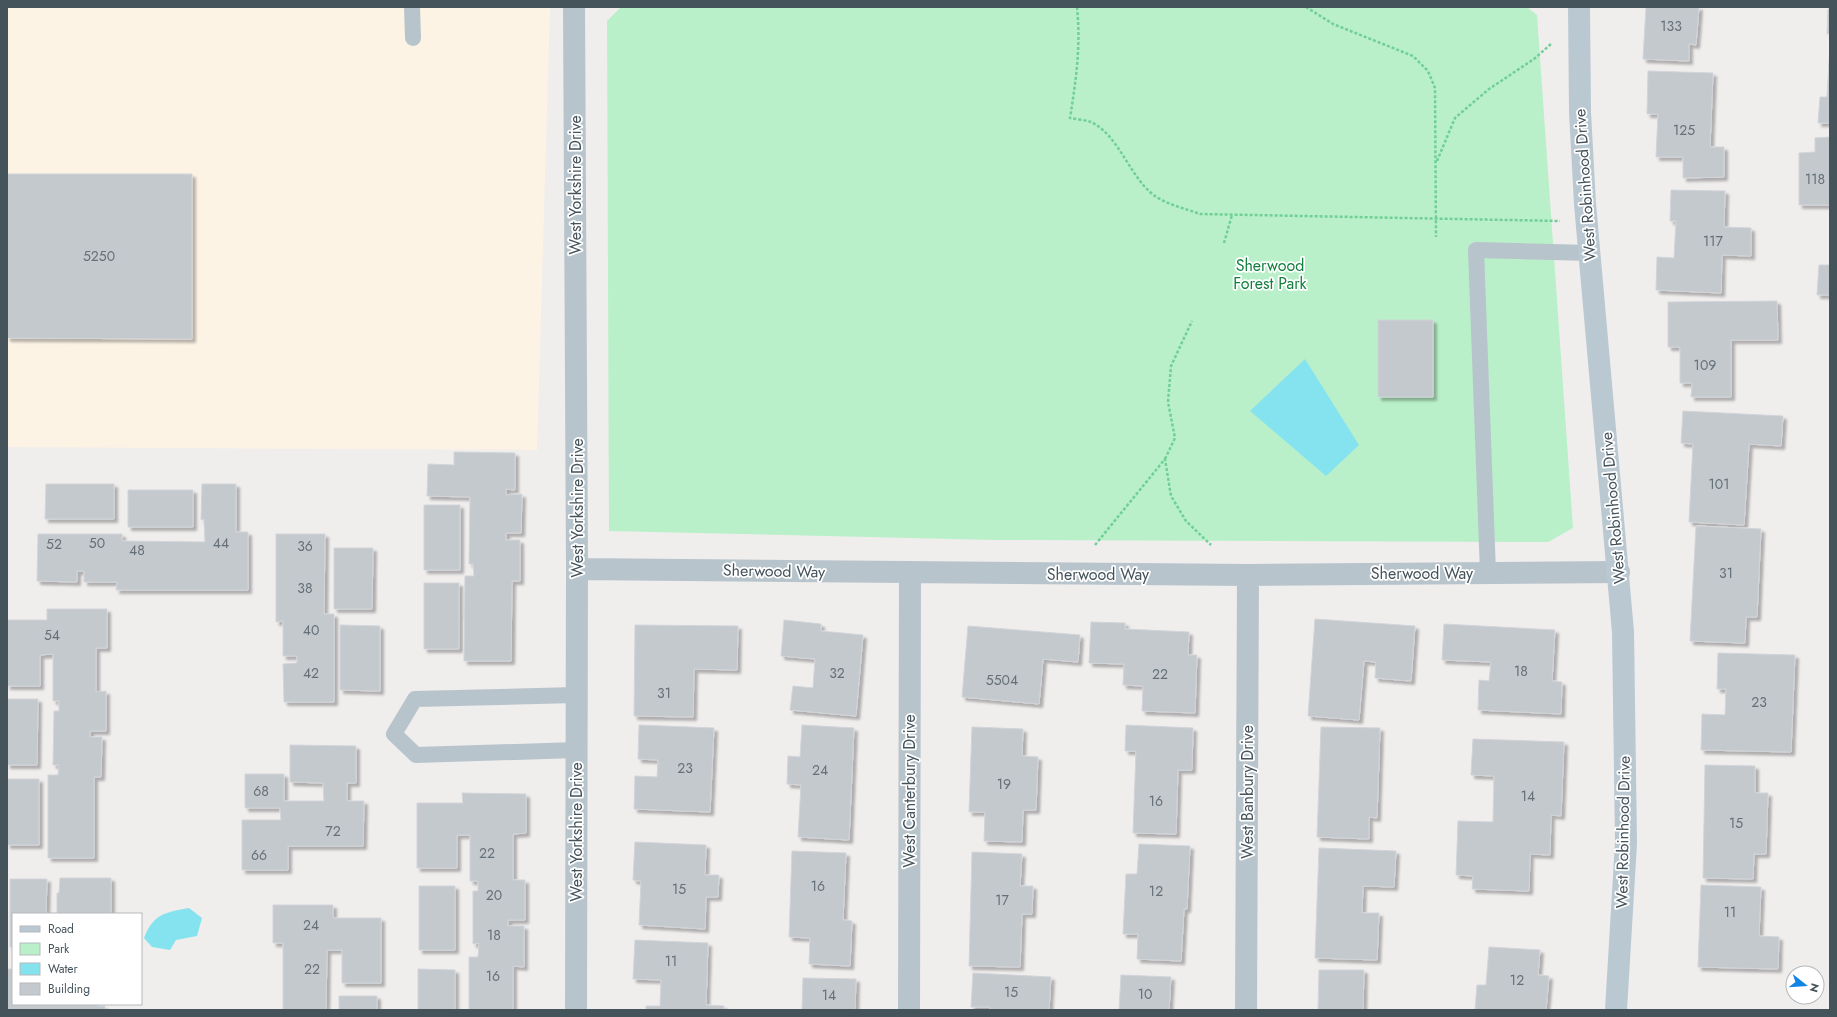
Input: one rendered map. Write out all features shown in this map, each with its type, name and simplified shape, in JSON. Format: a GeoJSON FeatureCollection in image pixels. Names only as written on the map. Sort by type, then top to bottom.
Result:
{"type":"FeatureCollection","features":[{"type":"Feature","properties":{"kind":"street","name":"West Yorkshire Drive"},"geometry":{"type":"LineString","coordinates":[[574,7],[577,569],[576,1010]]}},
{"type":"Feature","properties":{"kind":"street","name":"West Robinhood Drive"},"geometry":{"type":"LineString","coordinates":[[1579,7],[1580,112],[1589,253],[1619,572],[1623,632],[1626,843],[1616,1010]]}},
{"type":"Feature","properties":{"kind":"street","name":"Sherwood Way"},"geometry":{"type":"LineString","coordinates":[[577,569],[1248,574],[1619,572]]}},
{"type":"Feature","properties":{"kind":"street","name":"West Canterbury Drive"},"geometry":{"type":"LineString","coordinates":[[909,1010],[910,572]]}},
{"type":"Feature","properties":{"kind":"street","name":"West Banbury Drive"},"geometry":{"type":"LineString","coordinates":[[1246,1010],[1248,574]]}},
{"type":"Feature","properties":{"kind":"lane"},"geometry":{"type":"LineString","coordinates":[[412,7],[414,38]]}},
{"type":"Feature","properties":{"kind":"lane"},"geometry":{"type":"LineString","coordinates":[[1488,573],[1476,250],[1589,253]]}},
{"type":"Feature","properties":{"kind":"lane"},"geometry":{"type":"LineString","coordinates":[[577,695],[415,699],[394,734],[416,755],[577,750]]}},
{"type":"Feature","properties":{"kind":"path"},"geometry":{"type":"LineString","coordinates":[[1077,7],[1080,35],[1076,81],[1070,118],[1091,122],[1106,134],[1121,154],[1132,173],[1150,193],[1174,205],[1200,214],[1560,221]]}},
{"type":"Feature","properties":{"kind":"path"},"geometry":{"type":"LineString","coordinates":[[1306,7],[1333,24],[1413,56],[1428,71],[1435,88],[1436,237]]}},
{"type":"Feature","properties":{"kind":"path"},"geometry":{"type":"LineString","coordinates":[[1436,163],[1455,118],[1489,89],[1534,59],[1551,44]]}},
{"type":"Feature","properties":{"kind":"path"},"geometry":{"type":"LineString","coordinates":[[1224,243],[1232,215]]}},
{"type":"Feature","properties":{"kind":"path"},"geometry":{"type":"LineString","coordinates":[[1095,545],[1166,459],[1175,438],[1168,402],[1171,366],[1192,321]]}},
{"type":"Feature","properties":{"kind":"path"},"geometry":{"type":"LineString","coordinates":[[1166,459],[1171,496],[1186,521],[1211,545]]}},
{"type":"Feature","properties":{"kind":"shaded area"},"geometry":{"type":"Polygon","coordinates":[[[7,7],[550,7],[537,450],[7,447],[7,7]]]}},
{"type":"Feature","properties":{"kind":"green space","name":"Sherwood Forest Park"},"geometry":{"type":"Polygon","coordinates":[[[621,7],[1527,7],[1537,15],[1573,528],[1548,542],[995,540],[609,531],[607,21],[621,7]]]}},
{"type":"Feature","properties":{"kind":"water"},"geometry":{"type":"Polygon","coordinates":[[[1305,359],[1359,445],[1326,476],[1250,411],[1305,359]]]}},
{"type":"Feature","properties":{"kind":"water"},"geometry":{"type":"Polygon","coordinates":[[[189,908],[202,918],[197,936],[176,940],[170,950],[152,947],[144,938],[156,919],[167,913],[189,908]]]}},
{"type":"Feature","properties":{"kind":"building"},"geometry":{"type":"Polygon","coordinates":[[[1646,7],[1699,7],[1696,45],[1689,44],[1689,61],[1643,59],[1646,7]]]}},
{"type":"Feature","properties":{"kind":"building"},"geometry":{"type":"Polygon","coordinates":[[[1830,8],[1830,34],[1827,34],[1828,9],[1830,8]]]}},
{"type":"Feature","properties":{"kind":"building"},"geometry":{"type":"Polygon","coordinates":[[[1830,44],[1830,123],[1818,123],[1820,97],[1827,97],[1830,44]]]}},
{"type":"Feature","properties":{"kind":"building"},"geometry":{"type":"Polygon","coordinates":[[[1648,71],[1713,73],[1710,147],[1724,147],[1724,177],[1683,178],[1683,157],[1656,157],[1658,114],[1647,114],[1648,71]]]}},
{"type":"Feature","properties":{"kind":"building"},"geometry":{"type":"Polygon","coordinates":[[[1830,137],[1830,205],[1799,205],[1799,153],[1815,152],[1815,138],[1830,137]]]}},
{"type":"Feature","properties":{"kind":"building"},"geometry":{"type":"Polygon","coordinates":[[[7,174],[192,174],[192,339],[7,338],[7,174]]]}},
{"type":"Feature","properties":{"kind":"building"},"geometry":{"type":"Polygon","coordinates":[[[1671,190],[1725,191],[1724,227],[1751,228],[1751,256],[1722,255],[1721,293],[1656,290],[1657,257],[1674,258],[1676,221],[1670,221],[1671,190]]]}},
{"type":"Feature","properties":{"kind":"building"},"geometry":{"type":"Polygon","coordinates":[[[1819,265],[1830,265],[1830,295],[1817,295],[1819,265]]]}},
{"type":"Feature","properties":{"kind":"building"},"geometry":{"type":"Polygon","coordinates":[[[1777,301],[1778,340],[1731,340],[1731,397],[1691,397],[1692,383],[1680,383],[1680,347],[1668,347],[1668,302],[1777,301]]]}},
{"type":"Feature","properties":{"kind":"building"},"geometry":{"type":"Polygon","coordinates":[[[1378,320],[1433,320],[1433,397],[1378,397],[1378,320]]]}},
{"type":"Feature","properties":{"kind":"building"},"geometry":{"type":"Polygon","coordinates":[[[1683,411],[1783,416],[1781,446],[1749,444],[1744,525],[1689,522],[1693,444],[1681,443],[1683,411]]]}},
{"type":"Feature","properties":{"kind":"building"},"geometry":{"type":"Polygon","coordinates":[[[454,452],[515,453],[515,490],[506,489],[506,495],[522,494],[521,533],[506,533],[506,540],[520,540],[520,581],[512,581],[511,661],[464,661],[465,576],[474,576],[473,564],[469,564],[470,497],[427,496],[428,464],[454,465],[454,452]]]}},
{"type":"Feature","properties":{"kind":"building"},"geometry":{"type":"Polygon","coordinates":[[[46,484],[114,484],[114,519],[45,519],[46,484]]]}},
{"type":"Feature","properties":{"kind":"building"},"geometry":{"type":"Polygon","coordinates":[[[202,484],[236,484],[236,532],[248,532],[248,590],[116,590],[117,582],[84,582],[84,571],[77,571],[77,582],[37,581],[38,534],[122,534],[122,541],[205,542],[204,519],[201,520],[202,484]]]}},
{"type":"Feature","properties":{"kind":"building"},"geometry":{"type":"Polygon","coordinates":[[[128,490],[193,490],[193,527],[128,527],[128,490]]]}},
{"type":"Feature","properties":{"kind":"building"},"geometry":{"type":"Polygon","coordinates":[[[424,505],[460,505],[460,570],[424,570],[424,505]]]}},
{"type":"Feature","properties":{"kind":"building"},"geometry":{"type":"Polygon","coordinates":[[[1696,526],[1761,529],[1757,617],[1746,617],[1745,643],[1690,641],[1696,526]]]}},
{"type":"Feature","properties":{"kind":"building"},"geometry":{"type":"Polygon","coordinates":[[[276,534],[325,534],[324,614],[334,614],[334,702],[284,702],[283,664],[297,663],[297,656],[283,656],[283,621],[276,622],[276,534]]]}},
{"type":"Feature","properties":{"kind":"building"},"geometry":{"type":"Polygon","coordinates":[[[334,548],[373,548],[372,609],[334,609],[334,548]]]}},
{"type":"Feature","properties":{"kind":"building"},"geometry":{"type":"Polygon","coordinates":[[[424,583],[459,583],[459,649],[424,649],[424,583]]]}},
{"type":"Feature","properties":{"kind":"building"},"geometry":{"type":"Polygon","coordinates":[[[47,609],[107,609],[107,648],[96,648],[96,692],[106,691],[106,731],[90,731],[90,737],[102,737],[101,777],[94,777],[94,858],[48,858],[48,775],[58,775],[59,765],[53,765],[54,711],[59,711],[59,701],[53,701],[53,654],[40,655],[40,686],[7,686],[7,620],[47,620],[47,609]]]}},
{"type":"Feature","properties":{"kind":"building"},"geometry":{"type":"Polygon","coordinates":[[[1315,619],[1415,626],[1411,681],[1375,678],[1376,662],[1364,661],[1359,720],[1308,716],[1315,619]]]}},
{"type":"Feature","properties":{"kind":"building"},"geometry":{"type":"Polygon","coordinates":[[[784,620],[821,624],[821,631],[863,635],[856,716],[790,710],[793,686],[813,688],[815,659],[781,656],[784,620]]]}},
{"type":"Feature","properties":{"kind":"building"},"geometry":{"type":"Polygon","coordinates":[[[1091,622],[1125,623],[1125,629],[1189,632],[1188,655],[1197,655],[1195,713],[1142,711],[1143,686],[1123,685],[1124,664],[1089,663],[1091,622]]]}},
{"type":"Feature","properties":{"kind":"building"},"geometry":{"type":"Polygon","coordinates":[[[1444,624],[1555,630],[1552,681],[1562,682],[1561,714],[1478,710],[1479,680],[1489,681],[1491,662],[1442,660],[1444,624]]]}},
{"type":"Feature","properties":{"kind":"building"},"geometry":{"type":"Polygon","coordinates":[[[340,625],[380,626],[380,691],[340,690],[340,625]]]}},
{"type":"Feature","properties":{"kind":"building"},"geometry":{"type":"Polygon","coordinates":[[[635,625],[738,626],[737,670],[694,669],[693,717],[634,716],[635,625]]]}},
{"type":"Feature","properties":{"kind":"building"},"geometry":{"type":"Polygon","coordinates":[[[968,626],[1080,635],[1078,662],[1043,659],[1039,704],[962,697],[968,626]]]}},
{"type":"Feature","properties":{"kind":"building"},"geometry":{"type":"Polygon","coordinates":[[[1718,653],[1795,655],[1791,752],[1701,750],[1702,714],[1725,715],[1726,689],[1717,689],[1718,653]]]}},
{"type":"Feature","properties":{"kind":"building"},"geometry":{"type":"Polygon","coordinates":[[[7,699],[38,699],[37,765],[7,765],[7,699]]]}},
{"type":"Feature","properties":{"kind":"building"},"geometry":{"type":"Polygon","coordinates":[[[639,725],[714,728],[710,812],[634,809],[635,776],[657,777],[658,760],[638,759],[639,725]]]}},
{"type":"Feature","properties":{"kind":"building"},"geometry":{"type":"Polygon","coordinates":[[[802,725],[854,728],[849,840],[798,837],[801,785],[787,784],[788,756],[800,757],[802,725]]]}},
{"type":"Feature","properties":{"kind":"building"},"geometry":{"type":"Polygon","coordinates":[[[1126,725],[1193,728],[1192,770],[1178,770],[1176,834],[1133,833],[1136,751],[1125,751],[1126,725]]]}},
{"type":"Feature","properties":{"kind":"building"},"geometry":{"type":"Polygon","coordinates":[[[972,727],[1023,729],[1022,756],[1038,757],[1036,810],[1023,810],[1022,842],[984,841],[985,812],[969,812],[972,727]]]}},
{"type":"Feature","properties":{"kind":"building"},"geometry":{"type":"Polygon","coordinates":[[[1321,727],[1380,728],[1377,818],[1369,817],[1369,839],[1317,837],[1321,727]]]}},
{"type":"Feature","properties":{"kind":"building"},"geometry":{"type":"Polygon","coordinates":[[[1473,739],[1564,742],[1561,816],[1551,815],[1550,855],[1530,854],[1529,891],[1472,889],[1473,876],[1456,875],[1458,821],[1493,822],[1494,776],[1471,775],[1473,739]]]}},
{"type":"Feature","properties":{"kind":"building"},"geometry":{"type":"Polygon","coordinates":[[[290,745],[356,746],[356,783],[347,783],[347,801],[364,801],[363,846],[288,846],[288,870],[242,870],[242,820],[281,820],[280,808],[245,808],[245,774],[284,774],[284,801],[324,801],[323,783],[290,782],[290,745]]]}},
{"type":"Feature","properties":{"kind":"building"},"geometry":{"type":"Polygon","coordinates":[[[1705,765],[1755,766],[1755,793],[1768,793],[1766,854],[1754,854],[1753,879],[1703,878],[1705,765]]]}},
{"type":"Feature","properties":{"kind":"building"},"geometry":{"type":"Polygon","coordinates":[[[7,779],[39,779],[39,845],[7,845],[7,779]]]}},
{"type":"Feature","properties":{"kind":"building"},"geometry":{"type":"Polygon","coordinates":[[[462,793],[526,794],[526,833],[513,834],[513,880],[525,880],[525,920],[508,920],[508,926],[524,926],[524,967],[513,966],[513,1010],[469,1010],[469,957],[478,957],[479,943],[473,944],[473,891],[478,891],[478,881],[470,881],[470,835],[457,835],[457,868],[417,868],[417,803],[463,803],[462,793]]]}},
{"type":"Feature","properties":{"kind":"building"},"geometry":{"type":"Polygon","coordinates":[[[635,842],[706,845],[705,875],[719,875],[718,897],[706,897],[705,929],[639,925],[641,881],[633,880],[635,842]]]}},
{"type":"Feature","properties":{"kind":"building"},"geometry":{"type":"Polygon","coordinates":[[[1139,844],[1190,846],[1187,909],[1184,909],[1181,961],[1137,959],[1138,934],[1123,934],[1126,874],[1137,874],[1139,844]]]}},
{"type":"Feature","properties":{"kind":"building"},"geometry":{"type":"Polygon","coordinates":[[[1319,848],[1396,851],[1394,887],[1363,886],[1362,913],[1379,913],[1377,960],[1315,958],[1319,848]]]}},
{"type":"Feature","properties":{"kind":"building"},"geometry":{"type":"Polygon","coordinates":[[[792,851],[846,853],[843,920],[852,921],[850,966],[809,964],[810,938],[789,937],[792,851]]]}},
{"type":"Feature","properties":{"kind":"building"},"geometry":{"type":"Polygon","coordinates":[[[972,852],[1022,854],[1020,886],[1033,886],[1032,914],[1022,914],[1020,967],[969,966],[972,852]]]}},
{"type":"Feature","properties":{"kind":"building"},"geometry":{"type":"Polygon","coordinates":[[[60,878],[111,878],[111,913],[57,913],[57,893],[59,893],[60,878]]]}},
{"type":"Feature","properties":{"kind":"building"},"geometry":{"type":"Polygon","coordinates":[[[10,879],[47,879],[46,913],[12,913],[12,947],[10,947],[10,879]]]}},
{"type":"Feature","properties":{"kind":"building"},"geometry":{"type":"Polygon","coordinates":[[[1701,885],[1761,887],[1759,936],[1779,937],[1778,969],[1698,967],[1701,885]]]}},
{"type":"Feature","properties":{"kind":"building"},"geometry":{"type":"Polygon","coordinates":[[[419,886],[455,886],[455,950],[419,950],[419,886]]]}},
{"type":"Feature","properties":{"kind":"building"},"geometry":{"type":"Polygon","coordinates":[[[273,905],[333,905],[333,918],[381,918],[381,983],[342,983],[342,950],[327,950],[326,1010],[283,1010],[283,943],[273,943],[273,905]]]}},
{"type":"Feature","properties":{"kind":"building"},"geometry":{"type":"Polygon","coordinates":[[[635,940],[708,943],[706,1005],[724,1006],[724,1010],[646,1010],[646,1006],[660,1006],[661,980],[633,979],[635,940]]]}},
{"type":"Feature","properties":{"kind":"building"},"geometry":{"type":"Polygon","coordinates":[[[1489,947],[1540,950],[1538,975],[1549,976],[1546,1010],[1475,1010],[1477,985],[1486,985],[1489,947]]]}},
{"type":"Feature","properties":{"kind":"building"},"geometry":{"type":"Polygon","coordinates":[[[7,969],[12,969],[12,1005],[105,1006],[105,1010],[7,1010],[7,969]]]}},
{"type":"Feature","properties":{"kind":"building"},"geometry":{"type":"Polygon","coordinates":[[[418,969],[455,970],[455,1010],[418,1010],[418,969]]]}},
{"type":"Feature","properties":{"kind":"building"},"geometry":{"type":"Polygon","coordinates":[[[1319,970],[1364,970],[1363,1010],[1318,1010],[1319,970]]]}},
{"type":"Feature","properties":{"kind":"building"},"geometry":{"type":"Polygon","coordinates":[[[973,973],[1051,977],[1049,1010],[990,1010],[990,1007],[971,1007],[973,973]]]}},
{"type":"Feature","properties":{"kind":"building"},"geometry":{"type":"Polygon","coordinates":[[[1121,975],[1171,977],[1169,1010],[1119,1010],[1121,975]]]}},
{"type":"Feature","properties":{"kind":"building"},"geometry":{"type":"Polygon","coordinates":[[[803,978],[856,979],[855,1010],[802,1010],[803,978]]]}},
{"type":"Feature","properties":{"kind":"building"},"geometry":{"type":"Polygon","coordinates":[[[339,996],[377,996],[377,1010],[339,1010],[339,996]]]}}]}
